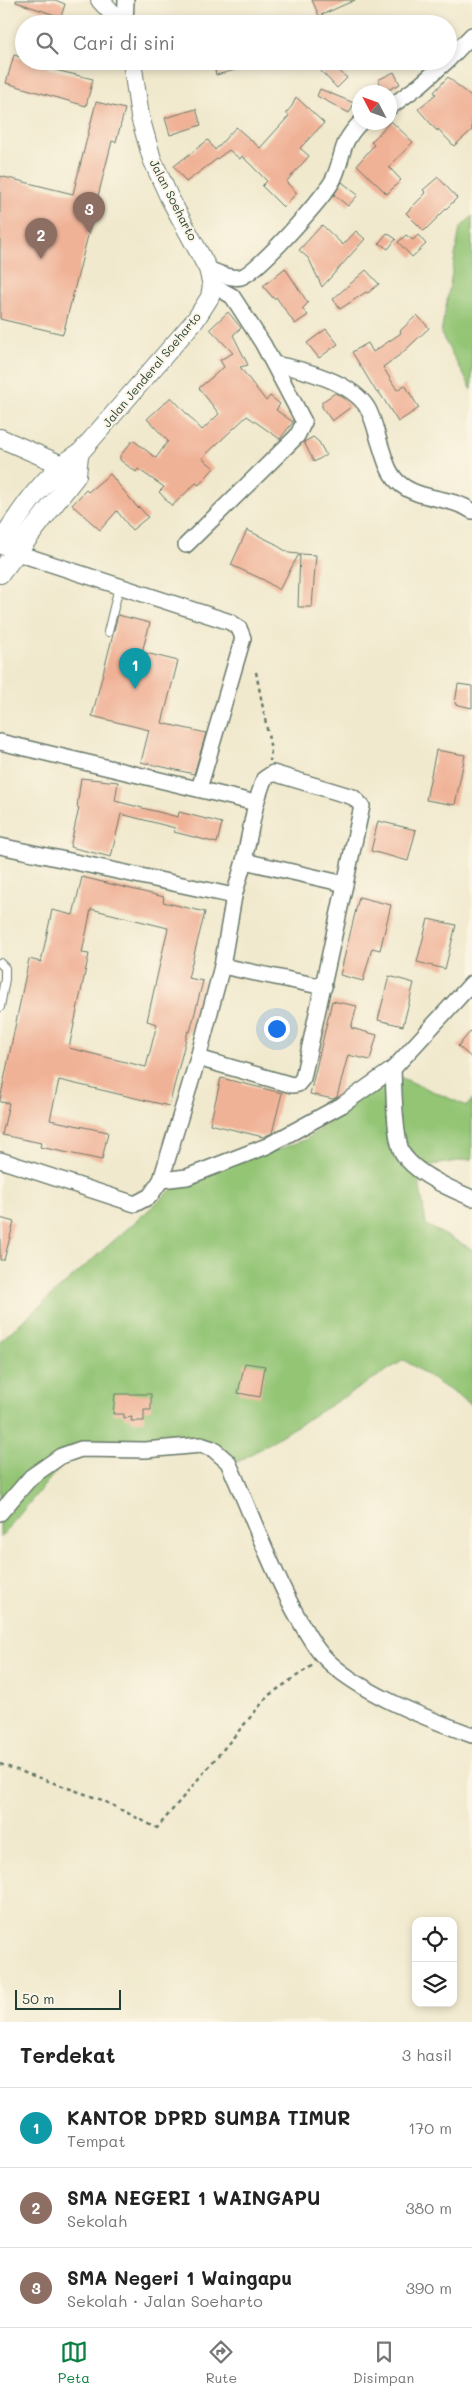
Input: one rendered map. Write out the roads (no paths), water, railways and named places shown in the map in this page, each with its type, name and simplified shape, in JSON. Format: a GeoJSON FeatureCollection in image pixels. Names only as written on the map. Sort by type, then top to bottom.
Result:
{"type":"FeatureCollection","features":[{"type":"Feature","properties":{"kind":"main road","name":"Jalan Jenderal Soeharto"},"geometry":{"type":"LineString","coordinates":[[0,573],[7,548],[72,465]]}},
{"type":"Feature","properties":{"kind":"street"},"geometry":{"type":"LineString","coordinates":[[100,0],[115,15]]}},
{"type":"Feature","properties":{"kind":"street"},"geometry":{"type":"LineString","coordinates":[[125,15],[126,0]]}},
{"type":"Feature","properties":{"kind":"street"},"geometry":{"type":"LineString","coordinates":[[457,51],[472,35]]}},
{"type":"Feature","properties":{"kind":"street","name":"Jalan Soeharto"},"geometry":{"type":"LineString","coordinates":[[133,70],[140,117],[152,159],[169,197],[199,251],[210,277]]}},
{"type":"Feature","properties":{"kind":"street"},"geometry":{"type":"LineString","coordinates":[[397,101],[437,70]]}},
{"type":"Feature","properties":{"kind":"street"},"geometry":{"type":"LineString","coordinates":[[210,277],[232,278],[244,276],[269,255],[325,192],[335,174],[345,142],[355,130]]}},
{"type":"Feature","properties":{"kind":"street"},"geometry":{"type":"LineString","coordinates":[[186,545],[297,436],[303,427],[302,417],[274,364],[236,302],[232,296],[210,277]]}},
{"type":"Feature","properties":{"kind":"street","name":"Jalan Jenderal Soeharto"},"geometry":{"type":"LineString","coordinates":[[72,465],[196,319],[210,297],[210,277]]}},
{"type":"Feature","properties":{"kind":"street"},"geometry":{"type":"LineString","coordinates":[[274,364],[327,378],[357,397],[369,410],[386,461],[393,477],[399,484],[407,490],[472,511]]}},
{"type":"Feature","properties":{"kind":"street"},"geometry":{"type":"LineString","coordinates":[[0,438],[72,465]]}},
{"type":"Feature","properties":{"kind":"street"},"geometry":{"type":"LineString","coordinates":[[7,548],[119,587],[230,622],[239,628],[243,638],[199,789]]}},
{"type":"Feature","properties":{"kind":"street"},"geometry":{"type":"LineString","coordinates":[[0,742],[256,803]]}},
{"type":"Feature","properties":{"kind":"street"},"geometry":{"type":"LineString","coordinates":[[0,1160],[135,1204],[150,1196],[161,1180],[198,1058],[222,966],[234,896],[244,861],[256,803],[264,779],[268,774],[273,773],[358,801],[362,806],[303,1078],[298,1084],[292,1085],[198,1058]]}},
{"type":"Feature","properties":{"kind":"street"},"geometry":{"type":"LineString","coordinates":[[0,846],[234,896]]}},
{"type":"Feature","properties":{"kind":"street"},"geometry":{"type":"LineString","coordinates":[[244,861],[345,884]]}},
{"type":"Feature","properties":{"kind":"street"},"geometry":{"type":"LineString","coordinates":[[222,966],[324,987]]}},
{"type":"Feature","properties":{"kind":"street"},"geometry":{"type":"LineString","coordinates":[[161,1180],[187,1177],[267,1146],[342,1105],[393,1069],[472,983]]}},
{"type":"Feature","properties":{"kind":"street"},"geometry":{"type":"LineString","coordinates":[[393,1069],[398,1134],[402,1153],[426,1174],[472,1198]]}},
{"type":"Feature","properties":{"kind":"street"},"geometry":{"type":"LineString","coordinates":[[0,1513],[31,1477],[61,1456],[81,1449],[145,1450],[201,1446],[213,1449],[228,1462],[278,1579],[306,1631],[324,1657],[350,1678],[409,1710],[472,1735]]}},
{"type":"Feature","properties":{"kind":"lane"},"geometry":{"type":"LineString","coordinates":[[108,632],[119,587]]}},
{"type":"Feature","properties":{"kind":"lane"},"geometry":{"type":"LineString","coordinates":[[0,963],[5,968],[0,1007]]}},
{"type":"Feature","properties":{"kind":"place","name":"SMA Negeri 1 Waingapu"},"geometry":{"type":"Point","coordinates":[89,233]}},
{"type":"Feature","properties":{"kind":"place","name":"SMA NEGERI 1 WAINGAPU"},"geometry":{"type":"Point","coordinates":[41,259]}},
{"type":"Feature","properties":{"kind":"place","name":"KANTOR DPRD SUMBA TIMUR"},"geometry":{"type":"Point","coordinates":[135,689]}}]}
